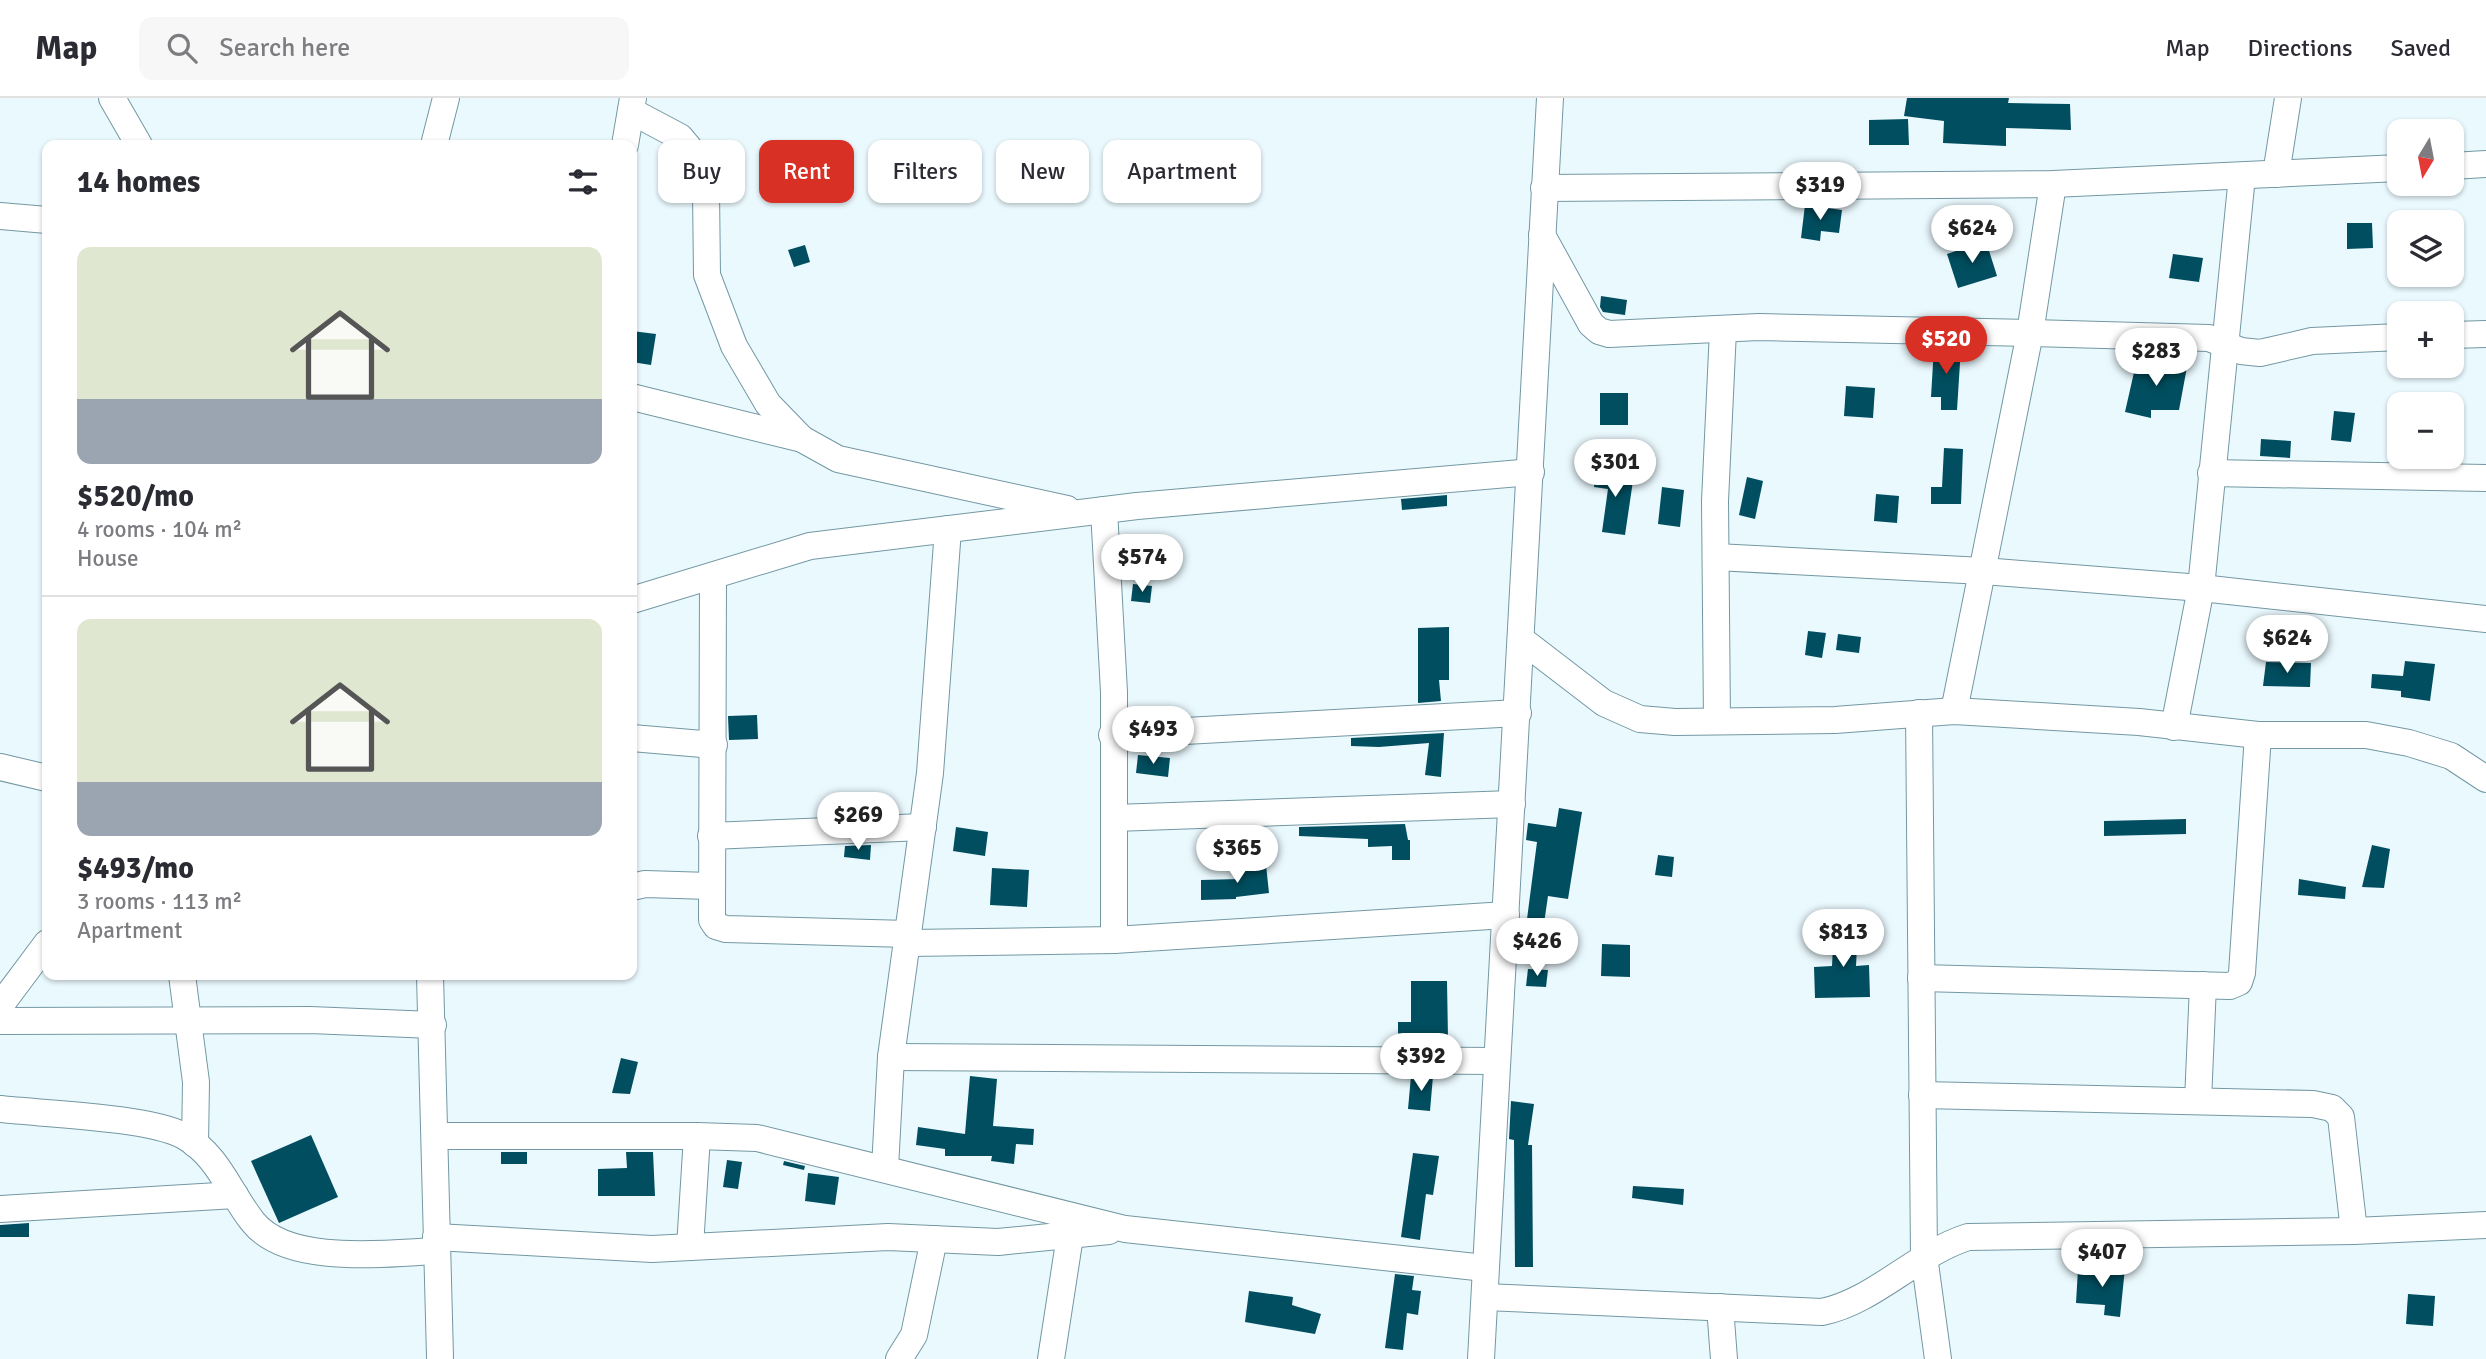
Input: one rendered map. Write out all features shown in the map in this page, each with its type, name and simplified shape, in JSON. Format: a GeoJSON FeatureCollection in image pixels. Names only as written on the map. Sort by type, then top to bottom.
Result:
{"type":"FeatureCollection","features":[{"type":"Feature","properties":{"kind":"street"},"geometry":{"type":"LineString","coordinates":[[112,98],[136,140]]}},
{"type":"Feature","properties":{"kind":"street"},"geometry":{"type":"LineString","coordinates":[[435,140],[446,98]]}},
{"type":"Feature","properties":{"kind":"street"},"geometry":{"type":"LineString","coordinates":[[1480,1359],[1518,713],[1550,98]]}},
{"type":"Feature","properties":{"kind":"street"},"geometry":{"type":"LineString","coordinates":[[2276,174],[2288,98]]}},
{"type":"Feature","properties":{"kind":"street"},"geometry":{"type":"LineString","coordinates":[[626,140],[632,105],[680,137],[700,161],[706,191],[707,275],[734,346],[768,404],[802,439]]}},
{"type":"Feature","properties":{"kind":"street"},"geometry":{"type":"LineString","coordinates":[[2464,165],[2486,164]]}},
{"type":"Feature","properties":{"kind":"street"},"geometry":{"type":"LineString","coordinates":[[1544,188],[2053,184],[2387,169]]}},
{"type":"Feature","properties":{"kind":"street"},"geometry":{"type":"LineString","coordinates":[[2174,727],[2201,588],[2223,343],[2242,176]]}},
{"type":"Feature","properties":{"kind":"street"},"geometry":{"type":"LineString","coordinates":[[1954,711],[2030,332],[2053,184]]}},
{"type":"Feature","properties":{"kind":"street"},"geometry":{"type":"LineString","coordinates":[[0,216],[42,220]]}},
{"type":"Feature","properties":{"kind":"street"},"geometry":{"type":"LineString","coordinates":[[1542,234],[1591,324],[1599,331],[1609,334],[1759,327],[2030,332],[2209,338],[2241,352],[2260,353],[2312,341],[2387,338]]}},
{"type":"Feature","properties":{"kind":"street"},"geometry":{"type":"LineString","coordinates":[[1717,721],[1716,557],[1723,330]]}},
{"type":"Feature","properties":{"kind":"street"},"geometry":{"type":"LineString","coordinates":[[2464,335],[2486,334]]}},
{"type":"Feature","properties":{"kind":"street"},"geometry":{"type":"LineString","coordinates":[[637,398],[802,439],[850,462],[1093,511]]}},
{"type":"Feature","properties":{"kind":"street"},"geometry":{"type":"LineString","coordinates":[[637,599],[810,546],[1093,511],[1531,471]]}},
{"type":"Feature","properties":{"kind":"street"},"geometry":{"type":"LineString","coordinates":[[2211,473],[2486,478]]}},
{"type":"Feature","properties":{"kind":"street"},"geometry":{"type":"LineString","coordinates":[[1093,511],[1114,692],[1114,940]]}},
{"type":"Feature","properties":{"kind":"street"},"geometry":{"type":"LineString","coordinates":[[885,1168],[891,1058],[930,773],[948,529]]}},
{"type":"Feature","properties":{"kind":"street"},"geometry":{"type":"LineString","coordinates":[[1716,557],[1983,570],[2201,588],[2486,619]]}},
{"type":"Feature","properties":{"kind":"street"},"geometry":{"type":"LineString","coordinates":[[713,577],[710,886],[712,920],[716,926],[726,929],[907,939],[1114,940],[1506,915]]}},
{"type":"Feature","properties":{"kind":"street"},"geometry":{"type":"LineString","coordinates":[[1522,640],[1604,703],[1640,719],[1835,720],[1954,711],[2258,735],[2365,735],[2399,741],[2451,756],[2486,779]]}},
{"type":"Feature","properties":{"kind":"street"},"geometry":{"type":"LineString","coordinates":[[1112,735],[1518,713]]}},
{"type":"Feature","properties":{"kind":"street"},"geometry":{"type":"LineString","coordinates":[[1919,713],[1924,1256],[1938,1359]]}},
{"type":"Feature","properties":{"kind":"street"},"geometry":{"type":"LineString","coordinates":[[1921,978],[2230,986],[2239,982],[2242,973],[2258,735]]}},
{"type":"Feature","properties":{"kind":"street"},"geometry":{"type":"LineString","coordinates":[[637,738],[713,745]]}},
{"type":"Feature","properties":{"kind":"street"},"geometry":{"type":"LineString","coordinates":[[0,768],[42,777]]}},
{"type":"Feature","properties":{"kind":"street"},"geometry":{"type":"LineString","coordinates":[[1114,818],[1512,804]]}},
{"type":"Feature","properties":{"kind":"street"},"geometry":{"type":"LineString","coordinates":[[711,836],[923,827]]}},
{"type":"Feature","properties":{"kind":"street"},"geometry":{"type":"LineString","coordinates":[[637,886],[710,886]]}},
{"type":"Feature","properties":{"kind":"street"},"geometry":{"type":"LineString","coordinates":[[0,1006],[42,950]]}},
{"type":"Feature","properties":{"kind":"street"},"geometry":{"type":"LineString","coordinates":[[184,980],[196,1082],[195,1144]]}},
{"type":"Feature","properties":{"kind":"street"},"geometry":{"type":"LineString","coordinates":[[429,980],[433,1025],[437,1244],[436,1359]]}},
{"type":"Feature","properties":{"kind":"street"},"geometry":{"type":"LineString","coordinates":[[2199,1101],[2203,985]]}},
{"type":"Feature","properties":{"kind":"street"},"geometry":{"type":"LineString","coordinates":[[0,1021],[310,1020],[433,1025]]}},
{"type":"Feature","properties":{"kind":"street"},"geometry":{"type":"LineString","coordinates":[[891,1058],[1496,1061]]}},
{"type":"Feature","properties":{"kind":"street"},"geometry":{"type":"LineString","coordinates":[[1922,1095],[2314,1104],[2332,1108],[2341,1116],[2354,1231]]}},
{"type":"Feature","properties":{"kind":"street"},"geometry":{"type":"LineString","coordinates":[[0,1110],[153,1126],[183,1136],[212,1157],[254,1224],[269,1236],[287,1244],[346,1254],[437,1244],[690,1247],[888,1237],[998,1242],[1125,1228]]}},
{"type":"Feature","properties":{"kind":"street"},"geometry":{"type":"LineString","coordinates":[[435,1136],[757,1138],[1125,1228],[1485,1268]]}},
{"type":"Feature","properties":{"kind":"street"},"geometry":{"type":"LineString","coordinates":[[690,1247],[697,1136]]}},
{"type":"Feature","properties":{"kind":"street"},"geometry":{"type":"LineString","coordinates":[[0,1209],[236,1195]]}},
{"type":"Feature","properties":{"kind":"street"},"geometry":{"type":"LineString","coordinates":[[1485,1297],[1822,1312],[1844,1307],[1924,1256],[1968,1237],[2354,1231],[2486,1225]]}},
{"type":"Feature","properties":{"kind":"street"},"geometry":{"type":"LineString","coordinates":[[1051,1359],[1070,1236]]}},
{"type":"Feature","properties":{"kind":"street"},"geometry":{"type":"LineString","coordinates":[[899,1359],[914,1335],[934,1239]]}},
{"type":"Feature","properties":{"kind":"street"},"geometry":{"type":"LineString","coordinates":[[1720,1307],[1724,1359]]}},
{"type":"Feature","properties":{"kind":"building"},"geometry":{"type":"Polygon","coordinates":[[[1907,98],[2009,98],[2008,103],[2070,104],[2071,130],[2006,128],[2006,146],[1943,143],[1944,121],[1904,116],[1907,98]]]}},
{"type":"Feature","properties":{"kind":"building"},"geometry":{"type":"Polygon","coordinates":[[[1908,119],[1909,145],[1869,145],[1869,120],[1908,119]]]}},
{"type":"Feature","properties":{"kind":"building"},"geometry":{"type":"Polygon","coordinates":[[[1805,205],[1842,210],[1839,233],[1821,231],[1820,241],[1801,238],[1805,205]]]}},
{"type":"Feature","properties":{"kind":"building"},"geometry":{"type":"Polygon","coordinates":[[[2347,223],[2372,223],[2373,248],[2347,249],[2347,223]]]}},
{"type":"Feature","properties":{"kind":"building"},"geometry":{"type":"Polygon","coordinates":[[[1986,241],[1997,276],[1958,288],[1947,254],[1986,241]]]}},
{"type":"Feature","properties":{"kind":"building"},"geometry":{"type":"Polygon","coordinates":[[[805,245],[810,262],[794,267],[788,250],[805,245]]]}},
{"type":"Feature","properties":{"kind":"building"},"geometry":{"type":"Polygon","coordinates":[[[2173,254],[2203,258],[2199,282],[2169,278],[2173,254]]]}},
{"type":"Feature","properties":{"kind":"building"},"geometry":{"type":"Polygon","coordinates":[[[1601,296],[1627,300],[1625,315],[1603,312],[1600,307],[1601,296]]]}},
{"type":"Feature","properties":{"kind":"building"},"geometry":{"type":"Polygon","coordinates":[[[637,332],[656,334],[651,365],[637,363],[637,332]]]}},
{"type":"Feature","properties":{"kind":"building"},"geometry":{"type":"Polygon","coordinates":[[[1934,347],[1961,347],[1957,410],[1941,410],[1941,397],[1931,397],[1934,347]]]}},
{"type":"Feature","properties":{"kind":"building"},"geometry":{"type":"Polygon","coordinates":[[[2137,359],[2187,367],[2179,410],[2151,410],[2151,418],[2125,412],[2137,359]]]}},
{"type":"Feature","properties":{"kind":"building"},"geometry":{"type":"Polygon","coordinates":[[[1846,386],[1875,388],[1873,418],[1844,416],[1846,386]]]}},
{"type":"Feature","properties":{"kind":"building"},"geometry":{"type":"Polygon","coordinates":[[[1600,393],[1628,393],[1628,425],[1600,425],[1600,393]]]}},
{"type":"Feature","properties":{"kind":"building"},"geometry":{"type":"Polygon","coordinates":[[[2334,411],[2355,413],[2351,442],[2331,440],[2334,411]]]}},
{"type":"Feature","properties":{"kind":"building"},"geometry":{"type":"Polygon","coordinates":[[[2261,439],[2291,441],[2290,458],[2260,456],[2261,439]]]}},
{"type":"Feature","properties":{"kind":"building"},"geometry":{"type":"Polygon","coordinates":[[[1944,448],[1963,449],[1961,504],[1931,504],[1931,487],[1942,487],[1944,448]]]}},
{"type":"Feature","properties":{"kind":"building"},"geometry":{"type":"Polygon","coordinates":[[[1596,468],[1634,474],[1625,535],[1602,532],[1608,489],[1594,487],[1596,468]]]}},
{"type":"Feature","properties":{"kind":"building"},"geometry":{"type":"Polygon","coordinates":[[[1747,477],[1763,481],[1755,519],[1739,515],[1747,477]]]}},
{"type":"Feature","properties":{"kind":"building"},"geometry":{"type":"Polygon","coordinates":[[[1662,487],[1684,490],[1680,527],[1658,524],[1662,487]]]}},
{"type":"Feature","properties":{"kind":"building"},"geometry":{"type":"Polygon","coordinates":[[[1876,494],[1899,496],[1897,523],[1874,521],[1876,494]]]}},
{"type":"Feature","properties":{"kind":"building"},"geometry":{"type":"Polygon","coordinates":[[[1447,495],[1447,506],[1402,510],[1401,499],[1447,495]]]}},
{"type":"Feature","properties":{"kind":"building"},"geometry":{"type":"Polygon","coordinates":[[[1133,584],[1152,586],[1150,603],[1131,601],[1133,584]]]}},
{"type":"Feature","properties":{"kind":"building"},"geometry":{"type":"Polygon","coordinates":[[[1449,627],[1449,680],[1439,680],[1441,701],[1418,703],[1418,628],[1449,627]]]}},
{"type":"Feature","properties":{"kind":"building"},"geometry":{"type":"Polygon","coordinates":[[[1808,631],[1826,633],[1822,658],[1805,655],[1808,631]]]}},
{"type":"Feature","properties":{"kind":"building"},"geometry":{"type":"Polygon","coordinates":[[[1838,634],[1861,637],[1859,653],[1836,650],[1838,634]]]}},
{"type":"Feature","properties":{"kind":"building"},"geometry":{"type":"Polygon","coordinates":[[[2405,661],[2435,664],[2430,701],[2401,697],[2401,691],[2371,688],[2372,674],[2403,676],[2405,661]]]}},
{"type":"Feature","properties":{"kind":"building"},"geometry":{"type":"Polygon","coordinates":[[[2266,662],[2311,663],[2310,687],[2263,686],[2266,662]]]}},
{"type":"Feature","properties":{"kind":"building"},"geometry":{"type":"Polygon","coordinates":[[[757,715],[758,739],[729,740],[728,716],[757,715]]]}},
{"type":"Feature","properties":{"kind":"building"},"geometry":{"type":"Polygon","coordinates":[[[1444,733],[1441,777],[1425,775],[1429,743],[1351,746],[1351,738],[1444,733]]]}},
{"type":"Feature","properties":{"kind":"building"},"geometry":{"type":"Polygon","coordinates":[[[1138,755],[1170,758],[1168,777],[1136,773],[1138,755]]]}},
{"type":"Feature","properties":{"kind":"building"},"geometry":{"type":"Polygon","coordinates":[[[1559,808],[1582,812],[1568,899],[1548,896],[1541,944],[1520,941],[1523,919],[1527,919],[1537,842],[1526,840],[1528,823],[1556,827],[1559,808]]]}},
{"type":"Feature","properties":{"kind":"building"},"geometry":{"type":"Polygon","coordinates":[[[2186,819],[2186,834],[2104,836],[2104,821],[2186,819]]]}},
{"type":"Feature","properties":{"kind":"building"},"geometry":{"type":"Polygon","coordinates":[[[1405,824],[1410,840],[1410,860],[1392,860],[1392,846],[1368,847],[1368,839],[1299,836],[1299,827],[1405,824]]]}},
{"type":"Feature","properties":{"kind":"building"},"geometry":{"type":"Polygon","coordinates":[[[956,827],[988,832],[985,856],[953,851],[956,827]]]}},
{"type":"Feature","properties":{"kind":"building"},"geometry":{"type":"Polygon","coordinates":[[[871,845],[870,860],[844,857],[845,846],[871,845]]]}},
{"type":"Feature","properties":{"kind":"building"},"geometry":{"type":"Polygon","coordinates":[[[2372,845],[2390,849],[2384,888],[2362,887],[2372,845]]]}},
{"type":"Feature","properties":{"kind":"building"},"geometry":{"type":"Polygon","coordinates":[[[1658,855],[1674,857],[1672,877],[1655,875],[1658,855]]]}},
{"type":"Feature","properties":{"kind":"building"},"geometry":{"type":"Polygon","coordinates":[[[1266,865],[1269,893],[1236,899],[1201,900],[1201,880],[1239,879],[1238,869],[1266,865]]]}},
{"type":"Feature","properties":{"kind":"building"},"geometry":{"type":"Polygon","coordinates":[[[992,868],[1029,870],[1027,907],[990,905],[992,868]]]}},
{"type":"Feature","properties":{"kind":"building"},"geometry":{"type":"Polygon","coordinates":[[[2299,879],[2346,887],[2345,899],[2298,895],[2299,879]]]}},
{"type":"Feature","properties":{"kind":"building"},"geometry":{"type":"Polygon","coordinates":[[[1834,925],[1858,926],[1856,966],[1869,965],[1870,997],[1815,998],[1814,967],[1832,966],[1834,925]]]}},
{"type":"Feature","properties":{"kind":"building"},"geometry":{"type":"Polygon","coordinates":[[[1602,944],[1630,945],[1630,977],[1601,976],[1602,944]]]}},
{"type":"Feature","properties":{"kind":"building"},"geometry":{"type":"Polygon","coordinates":[[[1528,969],[1548,970],[1546,987],[1526,986],[1528,969]]]}},
{"type":"Feature","properties":{"kind":"building"},"geometry":{"type":"Polygon","coordinates":[[[1411,981],[1447,981],[1448,1038],[1440,1038],[1439,1045],[1414,1045],[1415,1038],[1398,1038],[1398,1022],[1411,1022],[1411,981]]]}},
{"type":"Feature","properties":{"kind":"building"},"geometry":{"type":"Polygon","coordinates":[[[621,1058],[638,1062],[630,1094],[612,1093],[621,1058]]]}},
{"type":"Feature","properties":{"kind":"building"},"geometry":{"type":"Polygon","coordinates":[[[970,1076],[997,1079],[993,1126],[1034,1129],[1033,1145],[1016,1144],[1014,1164],[991,1161],[992,1156],[945,1156],[945,1149],[916,1145],[918,1127],[965,1134],[970,1076]]]}},
{"type":"Feature","properties":{"kind":"building"},"geometry":{"type":"Polygon","coordinates":[[[1411,1076],[1433,1076],[1430,1111],[1408,1109],[1411,1076]]]}},
{"type":"Feature","properties":{"kind":"building"},"geometry":{"type":"Polygon","coordinates":[[[1511,1101],[1534,1104],[1528,1145],[1532,1145],[1533,1267],[1515,1267],[1514,1140],[1509,1139],[1511,1101]]]}},
{"type":"Feature","properties":{"kind":"building"},"geometry":{"type":"Polygon","coordinates":[[[311,1135],[338,1197],[279,1223],[251,1161],[311,1135]]]}},
{"type":"Feature","properties":{"kind":"building"},"geometry":{"type":"Polygon","coordinates":[[[501,1152],[527,1152],[527,1164],[501,1164],[501,1152]]]}},
{"type":"Feature","properties":{"kind":"building"},"geometry":{"type":"Polygon","coordinates":[[[626,1152],[653,1152],[655,1196],[598,1196],[598,1169],[627,1168],[626,1152]]]}},
{"type":"Feature","properties":{"kind":"building"},"geometry":{"type":"Polygon","coordinates":[[[1413,1153],[1439,1156],[1433,1195],[1426,1194],[1420,1240],[1401,1237],[1413,1153]]]}},
{"type":"Feature","properties":{"kind":"building"},"geometry":{"type":"Polygon","coordinates":[[[727,1160],[742,1162],[738,1189],[723,1187],[727,1160]]]}},
{"type":"Feature","properties":{"kind":"building"},"geometry":{"type":"Polygon","coordinates":[[[784,1161],[805,1166],[804,1170],[783,1165],[784,1161]]]}},
{"type":"Feature","properties":{"kind":"building"},"geometry":{"type":"Polygon","coordinates":[[[808,1173],[839,1177],[835,1205],[805,1201],[808,1173]]]}},
{"type":"Feature","properties":{"kind":"building"},"geometry":{"type":"Polygon","coordinates":[[[1633,1186],[1684,1189],[1683,1205],[1632,1198],[1633,1186]]]}},
{"type":"Feature","properties":{"kind":"building"},"geometry":{"type":"Polygon","coordinates":[[[29,1223],[29,1237],[0,1237],[0,1225],[29,1223]]]}},
{"type":"Feature","properties":{"kind":"building"},"geometry":{"type":"Polygon","coordinates":[[[2109,1266],[2125,1268],[2120,1317],[2104,1315],[2105,1305],[2076,1303],[2078,1269],[2108,1270],[2109,1266]]]}},
{"type":"Feature","properties":{"kind":"building"},"geometry":{"type":"Polygon","coordinates":[[[1395,1274],[1414,1276],[1412,1290],[1421,1291],[1418,1315],[1407,1313],[1403,1350],[1385,1348],[1395,1274]]]}},
{"type":"Feature","properties":{"kind":"building"},"geometry":{"type":"Polygon","coordinates":[[[1249,1291],[1293,1297],[1292,1305],[1321,1314],[1315,1334],[1245,1322],[1249,1291]]]}},
{"type":"Feature","properties":{"kind":"building"},"geometry":{"type":"Polygon","coordinates":[[[2408,1294],[2435,1296],[2433,1326],[2406,1324],[2408,1294]]]}}]}
